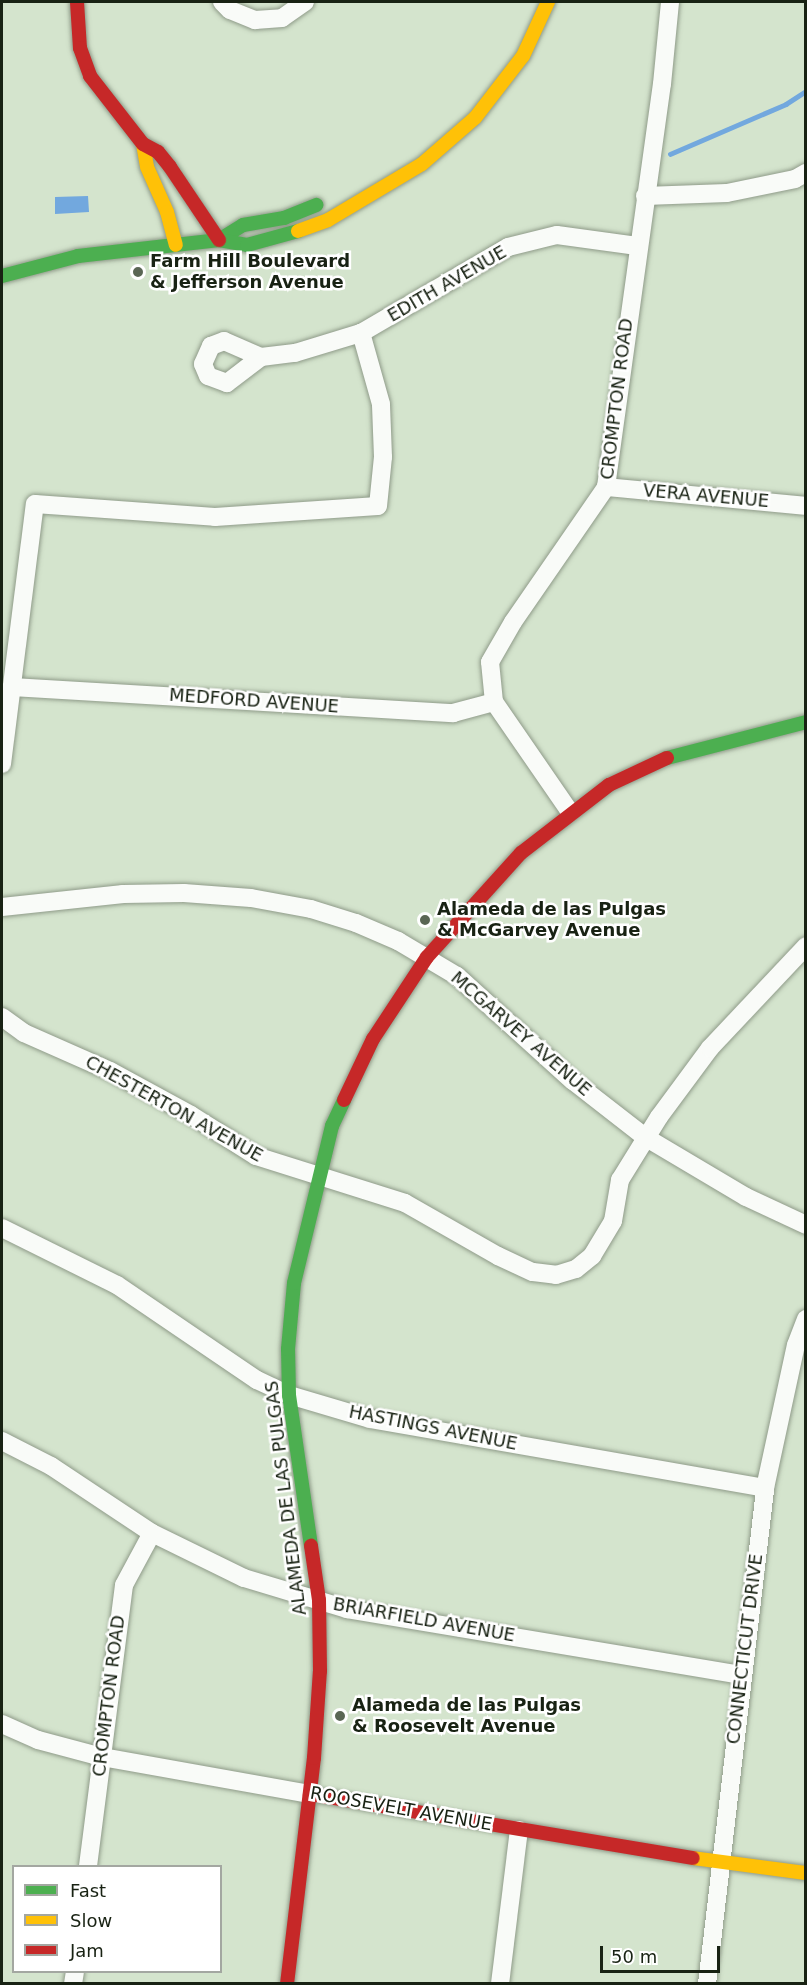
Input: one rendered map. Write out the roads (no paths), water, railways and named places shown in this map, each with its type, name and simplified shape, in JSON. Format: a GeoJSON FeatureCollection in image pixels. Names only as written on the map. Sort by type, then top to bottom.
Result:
{"type":"FeatureCollection","features":[{"type":"Feature","properties":{"kind":"main road"},"geometry":{"type":"LineString","coordinates":[[77,2],[80,48],[90,76],[143,144],[158,152],[170,167],[219,240]]}},
{"type":"Feature","properties":{"kind":"main road"},"geometry":{"type":"LineString","coordinates":[[2,276],[78,256],[219,240],[247,245],[288,236],[328,220],[445,147],[502,88],[523,56],[548,2]]}},
{"type":"Feature","properties":{"kind":"main road"},"geometry":{"type":"LineString","coordinates":[[428,139],[461,110],[502,58]]}},
{"type":"Feature","properties":{"kind":"main road"},"geometry":{"type":"LineString","coordinates":[[143,144],[147,167],[167,212],[176,245]]}},
{"type":"Feature","properties":{"kind":"main road"},"geometry":{"type":"LineString","coordinates":[[219,240],[243,225],[284,218],[330,199]]}},
{"type":"Feature","properties":{"kind":"main road","name":"ALAMEDA DE LAS PULGAS"},"geometry":{"type":"LineString","coordinates":[[286,1983],[310,1794],[320,1671],[319,1600],[289,1395],[288,1349],[294,1283],[332,1126],[373,1039],[427,957],[521,853],[570,812],[609,785],[658,760],[806,722]]}},
{"type":"Feature","properties":{"kind":"main road","name":"ROOSEVELT AVENUE"},"geometry":{"type":"LineString","coordinates":[[310,1794],[721,1863],[806,1873]]}},
{"type":"Feature","properties":{"kind":"street"},"geometry":{"type":"LineString","coordinates":[[222,2],[230,10],[255,20],[282,18],[305,2]]}},
{"type":"Feature","properties":{"kind":"street","name":"CROMPTON ROAD"},"geometry":{"type":"LineString","coordinates":[[570,812],[494,702],[490,662],[513,622],[606,487],[637,246],[662,84],[670,2]]}},
{"type":"Feature","properties":{"kind":"street"},"geometry":{"type":"LineString","coordinates":[[645,196],[726,193],[795,179],[806,173]]}},
{"type":"Feature","properties":{"kind":"street","name":"EDITH AVENUE"},"geometry":{"type":"LineString","coordinates":[[261,357],[295,353],[361,333],[508,247],[557,235],[637,246]]}},
{"type":"Feature","properties":{"kind":"street"},"geometry":{"type":"LineString","coordinates":[[2,764],[35,504],[215,517],[378,507],[383,457],[381,404],[361,333]]}},
{"type":"Feature","properties":{"kind":"street","name":"VERA AVENUE"},"geometry":{"type":"LineString","coordinates":[[606,487],[806,506]]}},
{"type":"Feature","properties":{"kind":"street","name":"MEDFORD AVENUE"},"geometry":{"type":"LineString","coordinates":[[12,687],[453,713],[494,702]]}},
{"type":"Feature","properties":{"kind":"street","name":"MCGARVEY AVENUE"},"geometry":{"type":"LineString","coordinates":[[2,907],[123,894],[251,897],[312,909],[356,923],[427,957],[476,992],[573,1081],[645,1137],[746,1197],[806,1225]]}},
{"type":"Feature","properties":{"kind":"street","name":"CHESTERTON AVENUE"},"geometry":{"type":"LineString","coordinates":[[2,1017],[24,1033],[110,1071],[191,1114],[256,1156],[405,1203],[498,1256],[533,1272],[556,1275],[576,1269],[605,1238],[620,1180],[645,1137],[710,1048],[806,946]]}},
{"type":"Feature","properties":{"kind":"street","name":"HASTINGS AVENUE"},"geometry":{"type":"LineString","coordinates":[[2,1228],[117,1286],[257,1380],[289,1395],[370,1419],[765,1488]]}},
{"type":"Feature","properties":{"kind":"street","name":"CONNECTICUT DRIVE"},"geometry":{"type":"LineString","coordinates":[[707,1983],[741,1675],[765,1488],[796,1345],[806,1319]]}},
{"type":"Feature","properties":{"kind":"street","name":"BRIARFIELD AVENUE"},"geometry":{"type":"LineString","coordinates":[[2,1441],[51,1466],[152,1533],[243,1578],[347,1609],[741,1675]]}},
{"type":"Feature","properties":{"kind":"street","name":"CROMPTON ROAD"},"geometry":{"type":"LineString","coordinates":[[88,1865],[124,1585],[152,1533]]}},
{"type":"Feature","properties":{"kind":"street","name":"ROOSEVELT AVENUE"},"geometry":{"type":"LineString","coordinates":[[2,1724],[38,1740],[102,1757],[310,1794]]}},
{"type":"Feature","properties":{"kind":"street"},"geometry":{"type":"LineString","coordinates":[[500,1983],[519,1830]]}},
{"type":"Feature","properties":{"kind":"water"},"geometry":{"type":"Polygon","coordinates":[[[88,196],[89,212],[55,214],[55,197],[88,196]]]}},
{"type":"Feature","properties":{"kind":"waterway"},"geometry":{"type":"LineString","coordinates":[[670,154],[786,104],[806,91]]}},
{"type":"Feature","properties":{"kind":"place","name":"Farm Hill Boulevard & Jefferson Avenue"},"geometry":{"type":"Point","coordinates":[138,272]}},
{"type":"Feature","properties":{"kind":"place","name":"Alameda de las Pulgas & McGarvey Avenue"},"geometry":{"type":"Point","coordinates":[425,920]}},
{"type":"Feature","properties":{"kind":"place","name":"Alameda de las Pulgas & Roosevelt Avenue"},"geometry":{"type":"Point","coordinates":[340,1716]}}]}
